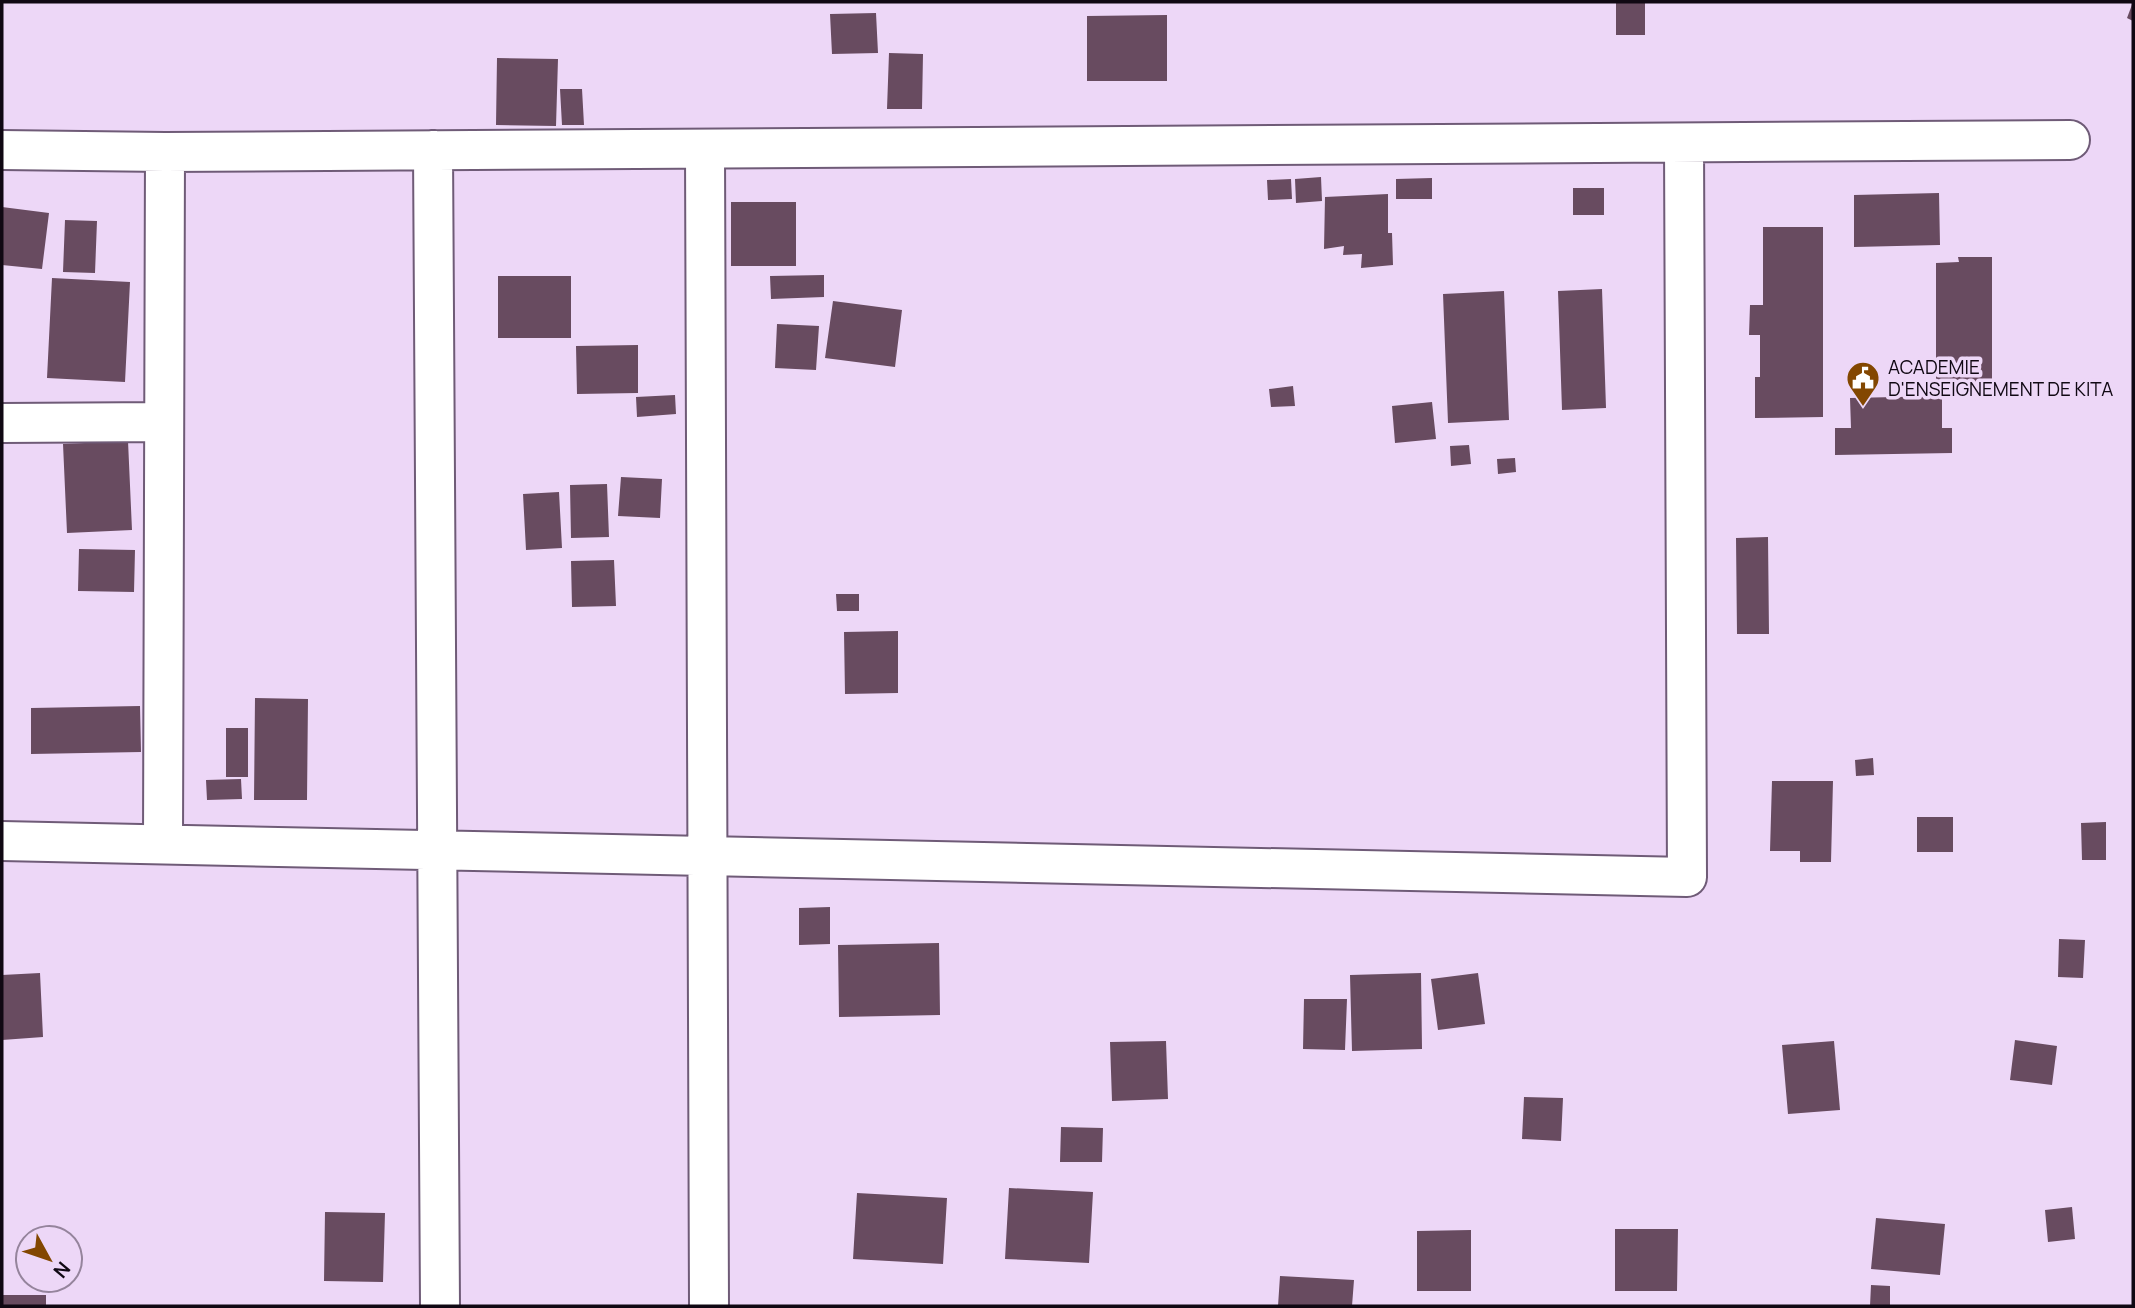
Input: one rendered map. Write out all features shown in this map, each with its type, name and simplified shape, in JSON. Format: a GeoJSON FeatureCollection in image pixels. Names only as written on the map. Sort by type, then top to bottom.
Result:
{"type":"FeatureCollection","features":[{"type":"Feature","properties":{"kind":"street"},"geometry":{"type":"LineString","coordinates":[[2,150],[165,152],[2070,140]]}},
{"type":"Feature","properties":{"kind":"street"},"geometry":{"type":"LineString","coordinates":[[2,841],[1687,877],[1684,143]]}},
{"type":"Feature","properties":{"kind":"street"},"geometry":{"type":"LineString","coordinates":[[705,149],[709,1306]]}},
{"type":"Feature","properties":{"kind":"street"},"geometry":{"type":"LineString","coordinates":[[433,150],[440,1306]]}},
{"type":"Feature","properties":{"kind":"street"},"geometry":{"type":"LineString","coordinates":[[163,844],[165,152]]}},
{"type":"Feature","properties":{"kind":"street"},"geometry":{"type":"LineString","coordinates":[[2,423],[164,422]]}},
{"type":"Feature","properties":{"kind":"building"},"geometry":{"type":"Polygon","coordinates":[[[1616,2],[1645,2],[1645,35],[1616,35],[1616,2]]]}},
{"type":"Feature","properties":{"kind":"building"},"geometry":{"type":"Polygon","coordinates":[[[2133,2],[2133,21],[2127,18],[2133,2]]]}},
{"type":"Feature","properties":{"kind":"building"},"geometry":{"type":"Polygon","coordinates":[[[876,13],[878,53],[832,54],[830,14],[876,13]]]}},
{"type":"Feature","properties":{"kind":"building"},"geometry":{"type":"Polygon","coordinates":[[[1167,15],[1167,81],[1087,81],[1087,16],[1167,15]]]}},
{"type":"Feature","properties":{"kind":"building"},"geometry":{"type":"Polygon","coordinates":[[[889,53],[923,54],[922,109],[887,109],[889,53]]]}},
{"type":"Feature","properties":{"kind":"building"},"geometry":{"type":"Polygon","coordinates":[[[497,58],[558,59],[556,126],[496,125],[497,58]]]}},
{"type":"Feature","properties":{"kind":"building"},"geometry":{"type":"Polygon","coordinates":[[[560,89],[582,89],[584,125],[562,125],[560,89]]]}},
{"type":"Feature","properties":{"kind":"building"},"geometry":{"type":"Polygon","coordinates":[[[1321,177],[1322,201],[1296,203],[1295,179],[1321,177]]]}},
{"type":"Feature","properties":{"kind":"building"},"geometry":{"type":"Polygon","coordinates":[[[1432,178],[1432,199],[1396,199],[1396,179],[1432,178]]]}},
{"type":"Feature","properties":{"kind":"building"},"geometry":{"type":"Polygon","coordinates":[[[1291,179],[1292,199],[1268,200],[1267,180],[1291,179]]]}},
{"type":"Feature","properties":{"kind":"building"},"geometry":{"type":"Polygon","coordinates":[[[1573,188],[1604,188],[1604,215],[1573,215],[1573,188]]]}},
{"type":"Feature","properties":{"kind":"building"},"geometry":{"type":"Polygon","coordinates":[[[1939,193],[1940,245],[1854,247],[1854,195],[1939,193]]]}},
{"type":"Feature","properties":{"kind":"building"},"geometry":{"type":"Polygon","coordinates":[[[1388,194],[1388,233],[1392,233],[1393,265],[1361,268],[1362,254],[1343,255],[1344,246],[1324,249],[1325,197],[1388,194]]]}},
{"type":"Feature","properties":{"kind":"building"},"geometry":{"type":"Polygon","coordinates":[[[731,202],[796,202],[796,266],[731,266],[731,202]]]}},
{"type":"Feature","properties":{"kind":"building"},"geometry":{"type":"Polygon","coordinates":[[[2,207],[49,213],[42,269],[2,265],[2,207]]]}},
{"type":"Feature","properties":{"kind":"building"},"geometry":{"type":"Polygon","coordinates":[[[65,220],[97,221],[95,273],[63,272],[65,220]]]}},
{"type":"Feature","properties":{"kind":"building"},"geometry":{"type":"Polygon","coordinates":[[[1763,227],[1823,227],[1823,417],[1755,418],[1755,377],[1760,377],[1760,335],[1749,335],[1750,305],[1763,305],[1763,227]]]}},
{"type":"Feature","properties":{"kind":"building"},"geometry":{"type":"Polygon","coordinates":[[[1958,257],[1992,257],[1992,389],[1963,390],[1963,383],[1936,383],[1936,263],[1959,262],[1958,257]]]}},
{"type":"Feature","properties":{"kind":"building"},"geometry":{"type":"Polygon","coordinates":[[[824,275],[824,297],[771,299],[770,276],[824,275]]]}},
{"type":"Feature","properties":{"kind":"building"},"geometry":{"type":"Polygon","coordinates":[[[498,276],[571,276],[571,338],[498,338],[498,276]]]}},
{"type":"Feature","properties":{"kind":"building"},"geometry":{"type":"Polygon","coordinates":[[[52,278],[130,282],[125,382],[47,378],[52,278]]]}},
{"type":"Feature","properties":{"kind":"building"},"geometry":{"type":"Polygon","coordinates":[[[1602,289],[1606,408],[1562,410],[1558,291],[1602,289]]]}},
{"type":"Feature","properties":{"kind":"building"},"geometry":{"type":"Polygon","coordinates":[[[1504,291],[1509,420],[1448,423],[1443,294],[1504,291]]]}},
{"type":"Feature","properties":{"kind":"building"},"geometry":{"type":"Polygon","coordinates":[[[833,301],[902,310],[895,367],[825,358],[833,301]]]}},
{"type":"Feature","properties":{"kind":"building"},"geometry":{"type":"Polygon","coordinates":[[[777,324],[819,326],[816,370],[775,368],[777,324]]]}},
{"type":"Feature","properties":{"kind":"building"},"geometry":{"type":"Polygon","coordinates":[[[638,345],[638,393],[577,394],[576,346],[638,345]]]}},
{"type":"Feature","properties":{"kind":"building"},"geometry":{"type":"Polygon","coordinates":[[[1293,386],[1295,406],[1271,407],[1269,389],[1293,386]]]}},
{"type":"Feature","properties":{"kind":"building"},"geometry":{"type":"Polygon","coordinates":[[[675,395],[676,414],[637,417],[636,397],[675,395]]]}},
{"type":"Feature","properties":{"kind":"building"},"geometry":{"type":"Polygon","coordinates":[[[1942,396],[1942,428],[1952,428],[1952,453],[1835,455],[1835,428],[1851,428],[1850,398],[1942,396]]]}},
{"type":"Feature","properties":{"kind":"building"},"geometry":{"type":"Polygon","coordinates":[[[1432,402],[1436,439],[1395,443],[1392,406],[1432,402]]]}},
{"type":"Feature","properties":{"kind":"building"},"geometry":{"type":"Polygon","coordinates":[[[128,441],[132,530],[67,533],[63,444],[128,441]]]}},
{"type":"Feature","properties":{"kind":"building"},"geometry":{"type":"Polygon","coordinates":[[[1469,445],[1471,464],[1451,466],[1450,446],[1469,445]]]}},
{"type":"Feature","properties":{"kind":"building"},"geometry":{"type":"Polygon","coordinates":[[[1515,458],[1516,472],[1498,474],[1497,459],[1515,458]]]}},
{"type":"Feature","properties":{"kind":"building"},"geometry":{"type":"Polygon","coordinates":[[[621,477],[662,479],[660,518],[618,516],[621,477]]]}},
{"type":"Feature","properties":{"kind":"building"},"geometry":{"type":"Polygon","coordinates":[[[607,484],[609,537],[571,538],[570,485],[607,484]]]}},
{"type":"Feature","properties":{"kind":"building"},"geometry":{"type":"Polygon","coordinates":[[[559,492],[562,548],[526,550],[523,494],[559,492]]]}},
{"type":"Feature","properties":{"kind":"building"},"geometry":{"type":"Polygon","coordinates":[[[1768,537],[1769,634],[1737,634],[1736,538],[1768,537]]]}},
{"type":"Feature","properties":{"kind":"building"},"geometry":{"type":"Polygon","coordinates":[[[79,549],[135,550],[134,592],[78,591],[79,549]]]}},
{"type":"Feature","properties":{"kind":"building"},"geometry":{"type":"Polygon","coordinates":[[[614,560],[616,606],[572,607],[571,561],[614,560]]]}},
{"type":"Feature","properties":{"kind":"building"},"geometry":{"type":"Polygon","coordinates":[[[836,594],[859,594],[859,611],[837,611],[836,594]]]}},
{"type":"Feature","properties":{"kind":"building"},"geometry":{"type":"Polygon","coordinates":[[[898,631],[898,693],[845,694],[844,632],[898,631]]]}},
{"type":"Feature","properties":{"kind":"building"},"geometry":{"type":"Polygon","coordinates":[[[255,698],[308,699],[307,800],[254,800],[255,698]]]}},
{"type":"Feature","properties":{"kind":"building"},"geometry":{"type":"Polygon","coordinates":[[[140,706],[141,752],[31,754],[31,708],[140,706]]]}},
{"type":"Feature","properties":{"kind":"building"},"geometry":{"type":"Polygon","coordinates":[[[226,728],[248,728],[248,777],[226,777],[226,728]]]}},
{"type":"Feature","properties":{"kind":"building"},"geometry":{"type":"Polygon","coordinates":[[[1873,758],[1874,775],[1856,776],[1855,760],[1873,758]]]}},
{"type":"Feature","properties":{"kind":"building"},"geometry":{"type":"Polygon","coordinates":[[[241,779],[242,799],[207,800],[206,780],[241,779]]]}},
{"type":"Feature","properties":{"kind":"building"},"geometry":{"type":"Polygon","coordinates":[[[1772,781],[1833,781],[1831,862],[1800,862],[1800,851],[1770,851],[1772,781]]]}},
{"type":"Feature","properties":{"kind":"building"},"geometry":{"type":"Polygon","coordinates":[[[1917,817],[1953,817],[1953,852],[1917,852],[1917,817]]]}},
{"type":"Feature","properties":{"kind":"building"},"geometry":{"type":"Polygon","coordinates":[[[2106,822],[2106,860],[2082,860],[2081,823],[2106,822]]]}},
{"type":"Feature","properties":{"kind":"building"},"geometry":{"type":"Polygon","coordinates":[[[830,907],[830,944],[799,945],[799,908],[830,907]]]}},
{"type":"Feature","properties":{"kind":"building"},"geometry":{"type":"Polygon","coordinates":[[[2059,939],[2085,940],[2083,978],[2058,977],[2059,939]]]}},
{"type":"Feature","properties":{"kind":"building"},"geometry":{"type":"Polygon","coordinates":[[[939,943],[940,1015],[839,1017],[838,945],[939,943]]]}},
{"type":"Feature","properties":{"kind":"building"},"geometry":{"type":"Polygon","coordinates":[[[40,973],[43,1037],[2,1040],[2,975],[40,973]]]}},
{"type":"Feature","properties":{"kind":"building"},"geometry":{"type":"Polygon","coordinates":[[[1421,973],[1422,1049],[1352,1051],[1350,975],[1421,973]]]}},
{"type":"Feature","properties":{"kind":"building"},"geometry":{"type":"Polygon","coordinates":[[[1478,973],[1485,1024],[1438,1030],[1431,979],[1478,973]]]}},
{"type":"Feature","properties":{"kind":"building"},"geometry":{"type":"Polygon","coordinates":[[[1304,999],[1347,999],[1345,1050],[1303,1049],[1304,999]]]}},
{"type":"Feature","properties":{"kind":"building"},"geometry":{"type":"Polygon","coordinates":[[[2015,1040],[2057,1046],[2052,1085],[2010,1080],[2015,1040]]]}},
{"type":"Feature","properties":{"kind":"building"},"geometry":{"type":"Polygon","coordinates":[[[1166,1041],[1168,1099],[1112,1101],[1110,1042],[1166,1041]]]}},
{"type":"Feature","properties":{"kind":"building"},"geometry":{"type":"Polygon","coordinates":[[[1834,1041],[1840,1110],[1788,1114],[1782,1045],[1834,1041]]]}},
{"type":"Feature","properties":{"kind":"building"},"geometry":{"type":"Polygon","coordinates":[[[1524,1097],[1563,1098],[1561,1141],[1522,1139],[1524,1097]]]}},
{"type":"Feature","properties":{"kind":"building"},"geometry":{"type":"Polygon","coordinates":[[[1061,1127],[1103,1128],[1102,1162],[1060,1162],[1061,1127]]]}},
{"type":"Feature","properties":{"kind":"building"},"geometry":{"type":"Polygon","coordinates":[[[1009,1188],[1093,1192],[1089,1263],[1005,1259],[1009,1188]]]}},
{"type":"Feature","properties":{"kind":"building"},"geometry":{"type":"Polygon","coordinates":[[[857,1193],[947,1198],[943,1264],[853,1259],[857,1193]]]}},
{"type":"Feature","properties":{"kind":"building"},"geometry":{"type":"Polygon","coordinates":[[[2072,1207],[2075,1239],[2048,1242],[2045,1210],[2072,1207]]]}},
{"type":"Feature","properties":{"kind":"building"},"geometry":{"type":"Polygon","coordinates":[[[325,1212],[385,1213],[383,1282],[324,1281],[325,1212]]]}},
{"type":"Feature","properties":{"kind":"building"},"geometry":{"type":"Polygon","coordinates":[[[1876,1218],[1945,1224],[1940,1275],[1871,1269],[1876,1218]]]}},
{"type":"Feature","properties":{"kind":"building"},"geometry":{"type":"Polygon","coordinates":[[[1615,1229],[1678,1229],[1677,1291],[1615,1291],[1615,1229]]]}},
{"type":"Feature","properties":{"kind":"building"},"geometry":{"type":"Polygon","coordinates":[[[1471,1230],[1471,1291],[1417,1291],[1417,1231],[1471,1230]]]}},
{"type":"Feature","properties":{"kind":"building"},"geometry":{"type":"Polygon","coordinates":[[[1280,1276],[1354,1280],[1352,1306],[1278,1306],[1280,1276]]]}},
{"type":"Feature","properties":{"kind":"building"},"geometry":{"type":"Polygon","coordinates":[[[1871,1285],[1890,1286],[1890,1306],[1870,1306],[1871,1285]]]}},
{"type":"Feature","properties":{"kind":"building"},"geometry":{"type":"Polygon","coordinates":[[[2,1295],[46,1295],[46,1306],[2,1306],[2,1295]]]}},
{"type":"Feature","properties":{"kind":"place","name":"ACADEMIE D'ENSEIGNEMENT DE KITA"},"geometry":{"type":"Point","coordinates":[1863,408]}}]}
